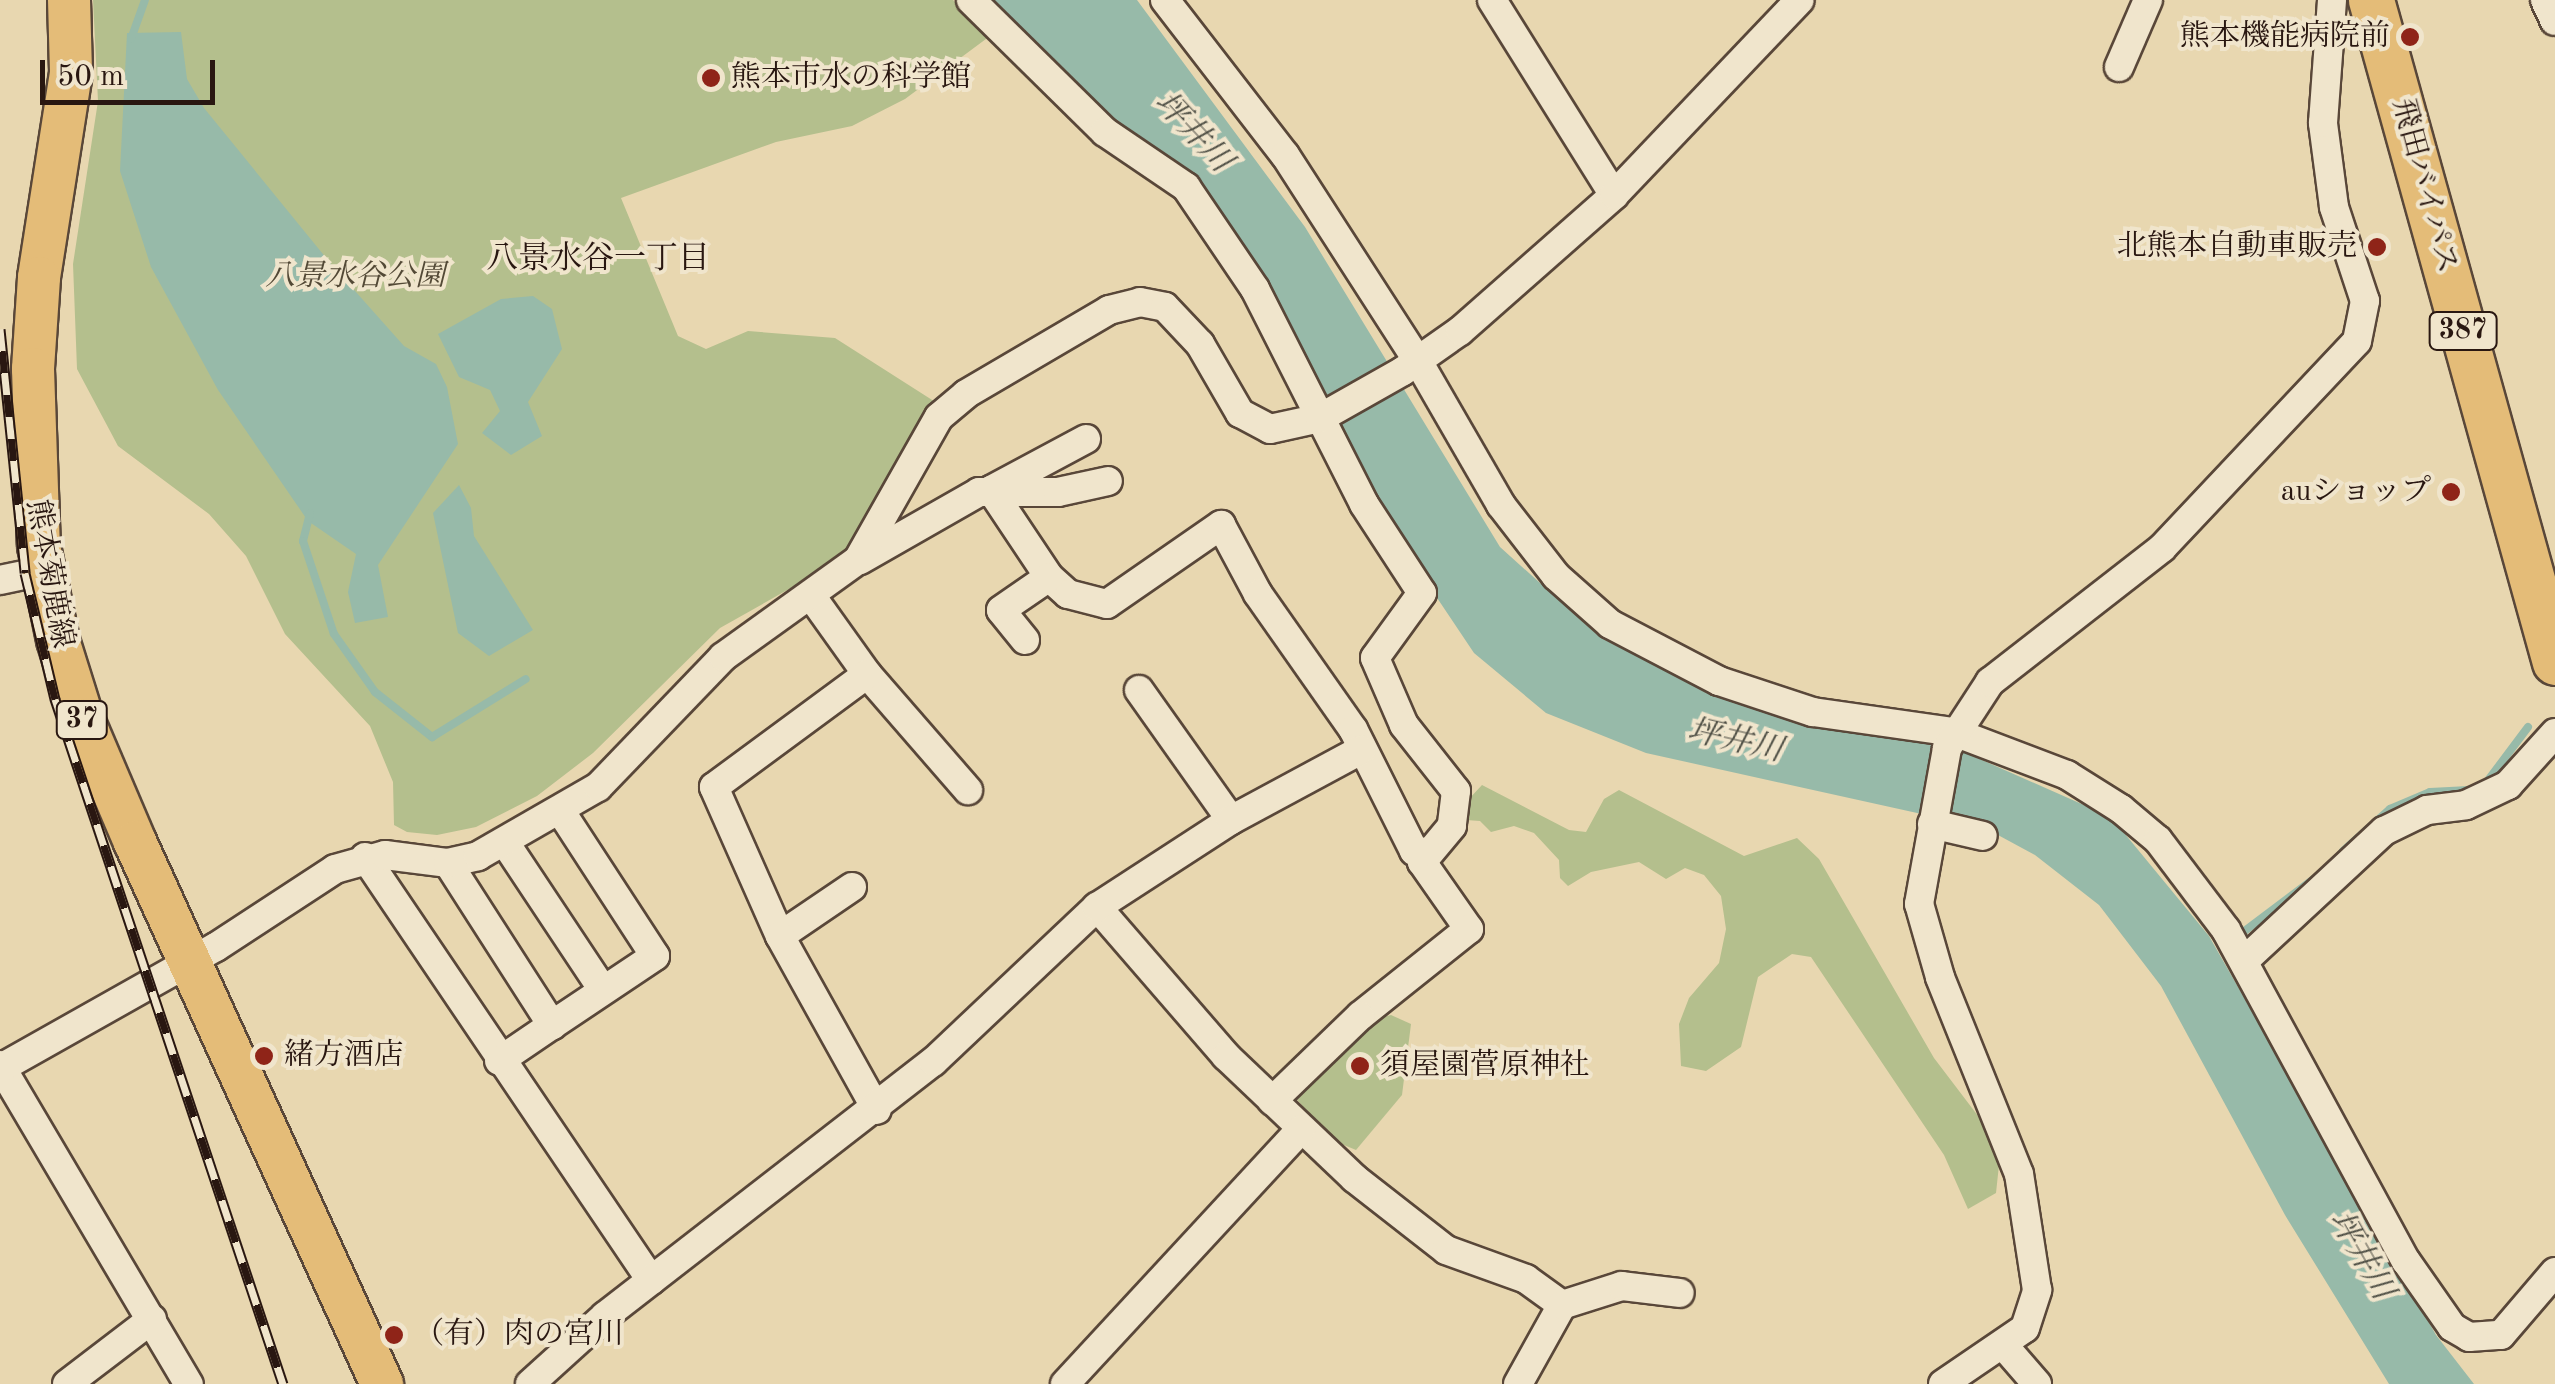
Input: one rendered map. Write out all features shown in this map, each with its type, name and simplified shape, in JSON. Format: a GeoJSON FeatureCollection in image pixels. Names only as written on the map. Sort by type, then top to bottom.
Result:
{"type":"FeatureCollection","features":[{"type":"Feature","properties":{"kind":"highway","name":"飛田バイパス"},"geometry":{"type":"LineString","coordinates":[[2371,0],[2555,662]]}},
{"type":"Feature","properties":{"kind":"main road","name":"熊本菊鹿線"},"geometry":{"type":"LineString","coordinates":[[69,0],[71,73],[39,278],[32,370],[32,473],[43,571],[82,720],[382,1384]]}},
{"type":"Feature","properties":{"kind":"street"},"geometry":{"type":"LineString","coordinates":[[971,0],[1105,132],[1186,187],[1255,289],[1330,413],[1422,593],[1375,658],[1404,725],[1456,791],[1452,826],[1427,852],[1427,873],[1469,930],[1360,1016],[1272,1101]]}},
{"type":"Feature","properties":{"kind":"street"},"geometry":{"type":"LineString","coordinates":[[1166,0],[1285,155],[1411,366],[1514,524],[1556,576],[1610,624],[1720,681],[1813,712],[1951,740],[2067,775],[2121,810],[2158,840],[2202,892],[2245,960],[2406,1261],[2452,1327],[2468,1336],[2501,1335],[2555,1272]]}},
{"type":"Feature","properties":{"kind":"street"},"geometry":{"type":"LineString","coordinates":[[1492,0],[1614,195]]}},
{"type":"Feature","properties":{"kind":"street"},"geometry":{"type":"LineString","coordinates":[[858,560],[939,417],[966,394],[1110,310],[1140,302],[1166,307],[1181,319],[1240,413],[1270,428],[1330,413],[1411,366],[1614,195],[1800,0]]}},
{"type":"Feature","properties":{"kind":"street"},"geometry":{"type":"LineString","coordinates":[[2119,67],[2148,0]]}},
{"type":"Feature","properties":{"kind":"street"},"geometry":{"type":"LineString","coordinates":[[1943,1384],[2005,1347],[2025,1328],[2037,1290],[2036,1256],[2019,1174],[1940,977],[1919,904],[1951,740],[1990,682],[2162,548],[2357,342],[2365,301],[2334,207],[2323,123],[2332,0]]}},
{"type":"Feature","properties":{"kind":"street"},"geometry":{"type":"LineString","coordinates":[[2545,0],[2555,21]]}},
{"type":"Feature","properties":{"kind":"street"},"geometry":{"type":"LineString","coordinates":[[189,1384],[1,1067],[365,857],[448,863],[506,844],[598,787],[723,657],[812,597],[858,560],[1086,439]]}},
{"type":"Feature","properties":{"kind":"street"},"geometry":{"type":"LineString","coordinates":[[992,490],[1043,494],[1108,481]]}},
{"type":"Feature","properties":{"kind":"street"},"geometry":{"type":"LineString","coordinates":[[992,490],[1049,576],[1068,594],[1107,604],[1222,525],[1361,750],[1414,851],[1427,852]]}},
{"type":"Feature","properties":{"kind":"street"},"geometry":{"type":"LineString","coordinates":[[0,580],[43,571]]}},
{"type":"Feature","properties":{"kind":"street"},"geometry":{"type":"LineString","coordinates":[[1024,640],[1002,610],[1049,576]]}},
{"type":"Feature","properties":{"kind":"street"},"geometry":{"type":"LineString","coordinates":[[812,597],[866,674],[968,790]]}},
{"type":"Feature","properties":{"kind":"street"},"geometry":{"type":"LineString","coordinates":[[866,674],[714,787],[780,936],[877,1110]]}},
{"type":"Feature","properties":{"kind":"street"},"geometry":{"type":"LineString","coordinates":[[1138,690],[1231,820]]}},
{"type":"Feature","properties":{"kind":"street"},"geometry":{"type":"LineString","coordinates":[[2245,960],[2384,831],[2427,810],[2466,805],[2508,786],[2555,732]]}},
{"type":"Feature","properties":{"kind":"street"},"geometry":{"type":"LineString","coordinates":[[530,1384],[651,1280],[877,1110],[1096,906],[1231,820],[1361,750]]}},
{"type":"Feature","properties":{"kind":"street"},"geometry":{"type":"LineString","coordinates":[[500,1061],[656,956],[561,812]]}},
{"type":"Feature","properties":{"kind":"street"},"geometry":{"type":"LineString","coordinates":[[1934,819],[1983,836]]}},
{"type":"Feature","properties":{"kind":"street"},"geometry":{"type":"LineString","coordinates":[[506,844],[603,990]]}},
{"type":"Feature","properties":{"kind":"street"},"geometry":{"type":"LineString","coordinates":[[365,857],[651,1280]]}},
{"type":"Feature","properties":{"kind":"street"},"geometry":{"type":"LineString","coordinates":[[448,863],[552,1025]]}},
{"type":"Feature","properties":{"kind":"street"},"geometry":{"type":"LineString","coordinates":[[780,936],[852,887]]}},
{"type":"Feature","properties":{"kind":"street"},"geometry":{"type":"LineString","coordinates":[[1096,906],[1301,1128],[1446,1250],[1526,1280],[1562,1306]]}},
{"type":"Feature","properties":{"kind":"street"},"geometry":{"type":"LineString","coordinates":[[1065,1384],[1301,1128]]}},
{"type":"Feature","properties":{"kind":"street"},"geometry":{"type":"LineString","coordinates":[[1518,1384],[1562,1306],[1622,1286],[1680,1293]]}},
{"type":"Feature","properties":{"kind":"street"},"geometry":{"type":"LineString","coordinates":[[67,1384],[152,1319]]}},
{"type":"Feature","properties":{"kind":"street"},"geometry":{"type":"LineString","coordinates":[[2005,1347],[2037,1384]]}},
{"type":"Feature","properties":{"kind":"green space","name":"八景水谷公園"},"geometry":{"type":"Polygon","coordinates":[[[93,0],[953,0],[990,36],[905,99],[852,126],[776,142],[621,198],[678,336],[706,349],[748,331],[835,338],[940,405],[861,535],[835,563],[720,628],[593,753],[537,796],[476,827],[437,835],[407,832],[394,825],[393,782],[370,726],[285,634],[246,556],[209,514],[118,446],[77,369],[73,264],[98,101],[93,0]]]}},
{"type":"Feature","properties":{"kind":"green space"},"geometry":{"type":"Polygon","coordinates":[[[1482,785],[1569,830],[1586,832],[1604,799],[1619,790],[1744,856],[1797,838],[1819,859],[1934,1058],[1991,1133],[1999,1165],[1996,1193],[1968,1209],[1944,1155],[1811,957],[1792,954],[1758,977],[1741,1047],[1706,1071],[1681,1066],[1679,1024],[1689,998],[1719,963],[1726,929],[1721,896],[1704,875],[1685,868],[1666,879],[1639,862],[1591,872],[1568,886],[1560,878],[1559,860],[1534,833],[1514,826],[1491,832],[1480,821],[1466,820],[1468,800],[1482,785]]]}},
{"type":"Feature","properties":{"kind":"green space"},"geometry":{"type":"Polygon","coordinates":[[[1391,1015],[1411,1024],[1402,1095],[1356,1150],[1332,1140],[1293,1095],[1364,1022],[1391,1015]]]}},
{"type":"Feature","properties":{"kind":"water","name":"坪井川"},"geometry":{"type":"Polygon","coordinates":[[[987,0],[1137,0],[1305,227],[1500,547],[1601,638],[1727,700],[1939,741],[2111,817],[2209,936],[2436,1335],[2474,1384],[2389,1384],[2285,1215],[2161,986],[2099,905],[2035,855],[1985,828],[1646,753],[1546,713],[1474,653],[1407,553],[1266,290],[1180,166],[1141,150],[987,0]]]}},
{"type":"Feature","properties":{"kind":"water"},"geometry":{"type":"Polygon","coordinates":[[[181,32],[187,79],[204,108],[331,264],[404,346],[436,364],[447,387],[458,444],[378,565],[388,617],[355,623],[348,592],[356,554],[308,521],[218,390],[151,267],[120,171],[127,33],[181,32]]]}},
{"type":"Feature","properties":{"kind":"water"},"geometry":{"type":"Polygon","coordinates":[[[533,296],[552,309],[562,349],[528,402],[542,436],[511,455],[482,433],[500,411],[490,390],[459,377],[438,334],[501,299],[533,296]]]}},
{"type":"Feature","properties":{"kind":"water"},"geometry":{"type":"Polygon","coordinates":[[[459,485],[471,508],[474,536],[533,630],[489,656],[458,633],[433,513],[459,485]]]}},
{"type":"Feature","properties":{"kind":"waterway"},"geometry":{"type":"LineString","coordinates":[[131,39],[145,0]]}},
{"type":"Feature","properties":{"kind":"waterway"},"geometry":{"type":"LineString","coordinates":[[310,513],[303,541],[334,634],[375,692],[432,737],[526,679]]}},
{"type":"Feature","properties":{"kind":"waterway"},"geometry":{"type":"LineString","coordinates":[[2486,783],[2528,727]]}},
{"type":"Feature","properties":{"kind":"waterway"},"geometry":{"type":"LineString","coordinates":[[2343,851],[2390,809],[2430,792],[2469,790]]}},
{"type":"Feature","properties":{"kind":"waterway"},"geometry":{"type":"LineString","coordinates":[[2238,936],[2315,878]]}},
{"type":"Feature","properties":{"kind":"railway"},"geometry":{"type":"LineString","coordinates":[[0,329],[25,573],[55,699],[283,1384]]}},
{"type":"Feature","properties":{"kind":"place","name":"熊本機能病院前"},"geometry":{"type":"Point","coordinates":[2410,37]}},
{"type":"Feature","properties":{"kind":"place","name":"熊本市水の科学館"},"geometry":{"type":"Point","coordinates":[711,78]}},
{"type":"Feature","properties":{"kind":"place","name":"北熊本自動車販売"},"geometry":{"type":"Point","coordinates":[2377,247]}},
{"type":"Feature","properties":{"kind":"place","name":"auショップ"},"geometry":{"type":"Point","coordinates":[2451,492]}},
{"type":"Feature","properties":{"kind":"place","name":"緒方酒店"},"geometry":{"type":"Point","coordinates":[264,1056]}},
{"type":"Feature","properties":{"kind":"place","name":"須屋園菅原神社"},"geometry":{"type":"Point","coordinates":[1360,1066]}},
{"type":"Feature","properties":{"kind":"place","name":"（有）肉の宮川"},"geometry":{"type":"Point","coordinates":[394,1335]}},
{"type":"Feature","properties":{"kind":"district","name":"八景水谷一丁目"},"geometry":{"type":"Point","coordinates":[598,260]}}]}
